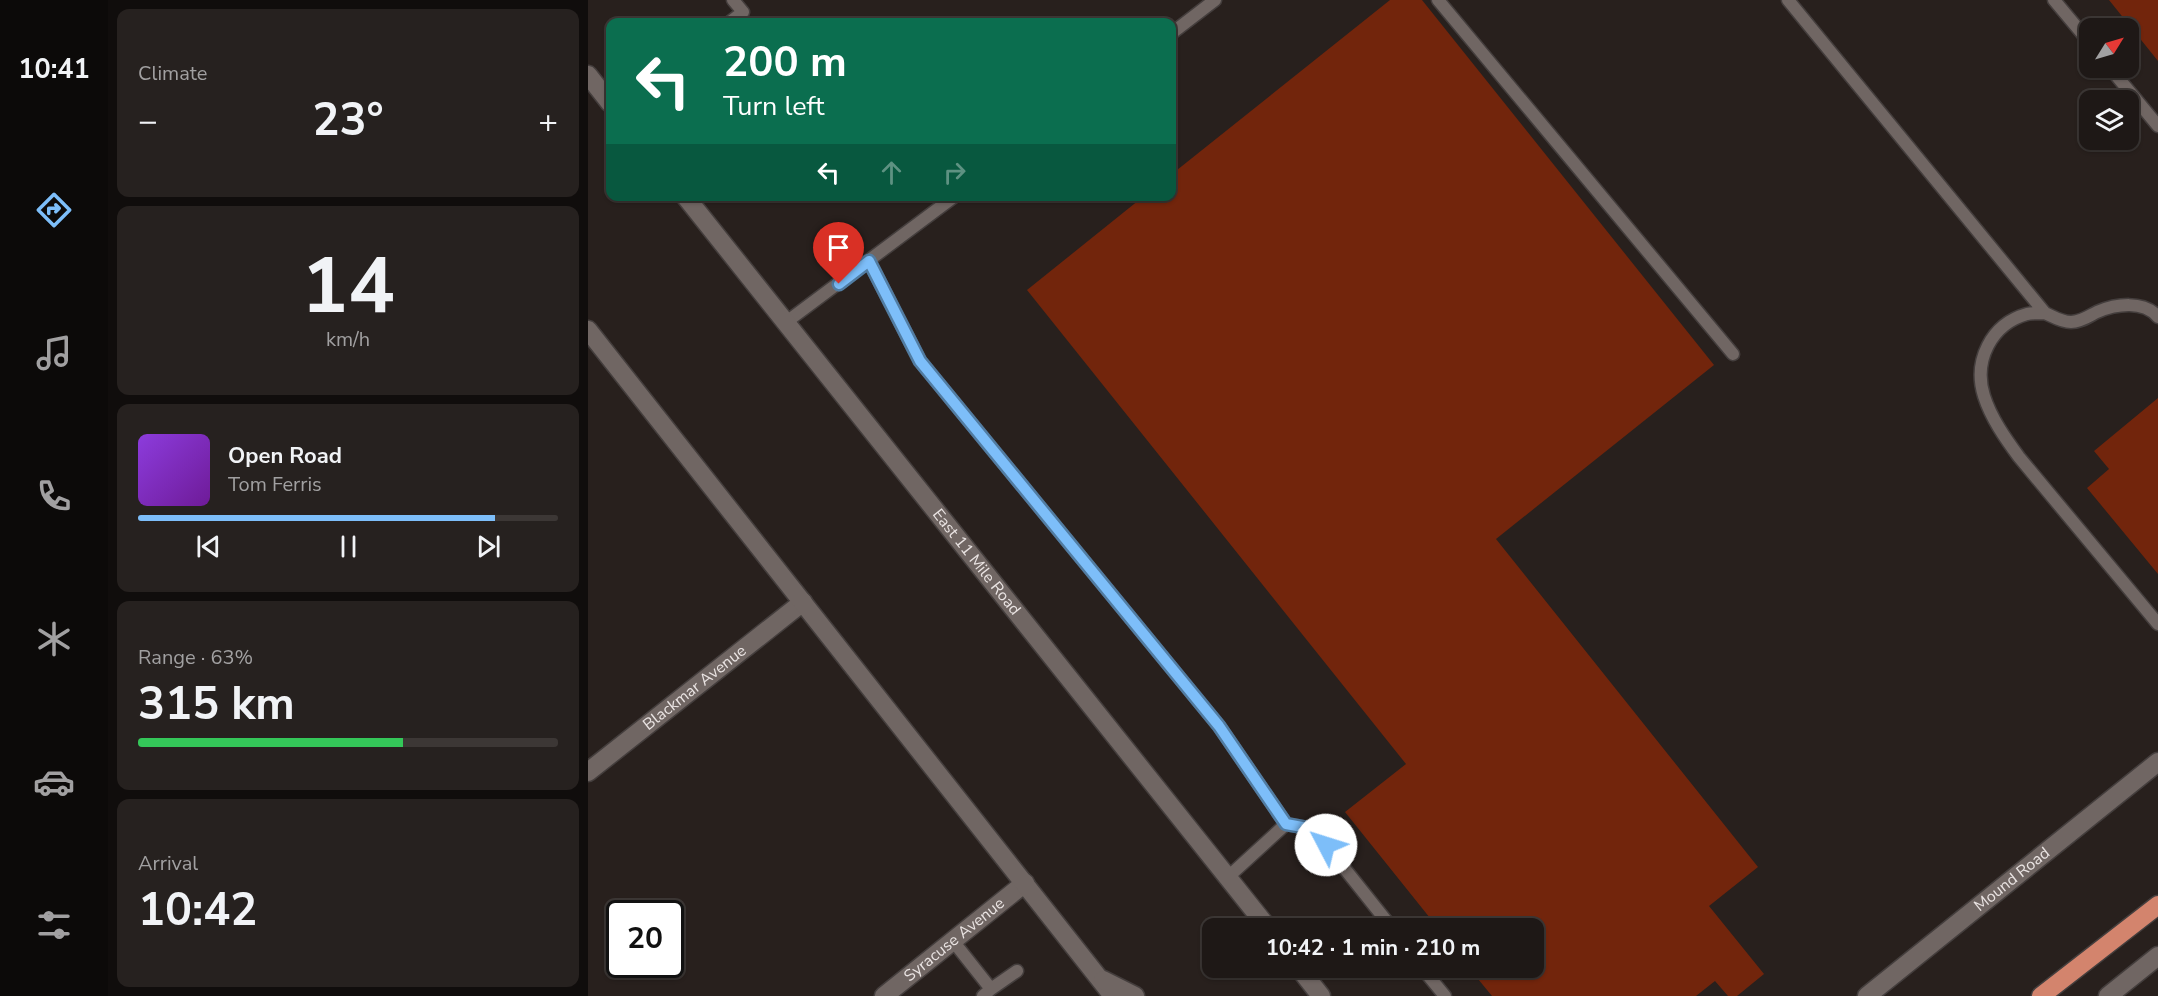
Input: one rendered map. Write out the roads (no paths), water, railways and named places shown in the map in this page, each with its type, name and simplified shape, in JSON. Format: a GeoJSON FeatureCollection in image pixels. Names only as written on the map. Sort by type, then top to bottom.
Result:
{"type":"FeatureCollection","features":[{"type":"Feature","properties":{"kind":"highway"},"geometry":{"type":"LineString","coordinates":[[2041,996],[2158,905]]}},
{"type":"Feature","properties":{"kind":"main road"},"geometry":{"type":"LineString","coordinates":[[588,75],[606,98]]}},
{"type":"Feature","properties":{"kind":"main road","name":"East 11 Mile Road"},"geometry":{"type":"LineString","coordinates":[[689,201],[1260,918]]}},
{"type":"Feature","properties":{"kind":"main road"},"geometry":{"type":"LineString","coordinates":[[588,330],[1113,996]]}},
{"type":"Feature","properties":{"kind":"main road","name":"Blackmar Avenue"},"geometry":{"type":"LineString","coordinates":[[588,772],[803,602]]}},
{"type":"Feature","properties":{"kind":"main road","name":"Mound Road"},"geometry":{"type":"LineString","coordinates":[[1867,996],[2158,762]]}},
{"type":"Feature","properties":{"kind":"main road","name":"Syracuse Avenue"},"geometry":{"type":"LineString","coordinates":[[884,996],[1025,883]]}},
{"type":"Feature","properties":{"kind":"main road"},"geometry":{"type":"LineString","coordinates":[[2108,996],[2158,956]]}},
{"type":"Feature","properties":{"kind":"main road"},"geometry":{"type":"LineString","coordinates":[[1099,978],[1135,996]]}},
{"type":"Feature","properties":{"kind":"main road"},"geometry":{"type":"LineString","coordinates":[[1307,978],[1321,996]]}},
{"type":"Feature","properties":{"kind":"lane"},"geometry":{"type":"LineString","coordinates":[[734,0],[743,12],[735,18]]}},
{"type":"Feature","properties":{"kind":"lane"},"geometry":{"type":"LineString","coordinates":[[1176,30],[1215,0]]}},
{"type":"Feature","properties":{"kind":"lane"},"geometry":{"type":"LineString","coordinates":[[1438,0],[1733,354]]}},
{"type":"Feature","properties":{"kind":"lane"},"geometry":{"type":"LineString","coordinates":[[1788,0],[2045,313],[2058,320],[2073,322],[2099,311],[2124,306],[2145,306],[2158,317]]}},
{"type":"Feature","properties":{"kind":"lane"},"geometry":{"type":"LineString","coordinates":[[2055,0],[2079,29]]}},
{"type":"Feature","properties":{"kind":"lane"},"geometry":{"type":"LineString","coordinates":[[2118,78],[2158,126]]}},
{"type":"Feature","properties":{"kind":"lane"},"geometry":{"type":"LineString","coordinates":[[785,322],[948,201]]}},
{"type":"Feature","properties":{"kind":"lane"},"geometry":{"type":"LineString","coordinates":[[869,261],[920,361],[1219,726],[1286,824],[1313,829],[1384,918]]}},
{"type":"Feature","properties":{"kind":"lane"},"geometry":{"type":"LineString","coordinates":[[2045,313],[2027,314],[1997,331],[1982,357],[1980,378],[1984,396],[2000,432],[2019,457],[2158,624]]}},
{"type":"Feature","properties":{"kind":"lane"},"geometry":{"type":"LineString","coordinates":[[1227,878],[1286,824]]}},
{"type":"Feature","properties":{"kind":"lane"},"geometry":{"type":"LineString","coordinates":[[953,941],[987,992],[1017,971]]}},
{"type":"Feature","properties":{"kind":"lane"},"geometry":{"type":"LineString","coordinates":[[1430,978],[1444,996]]}}]}
